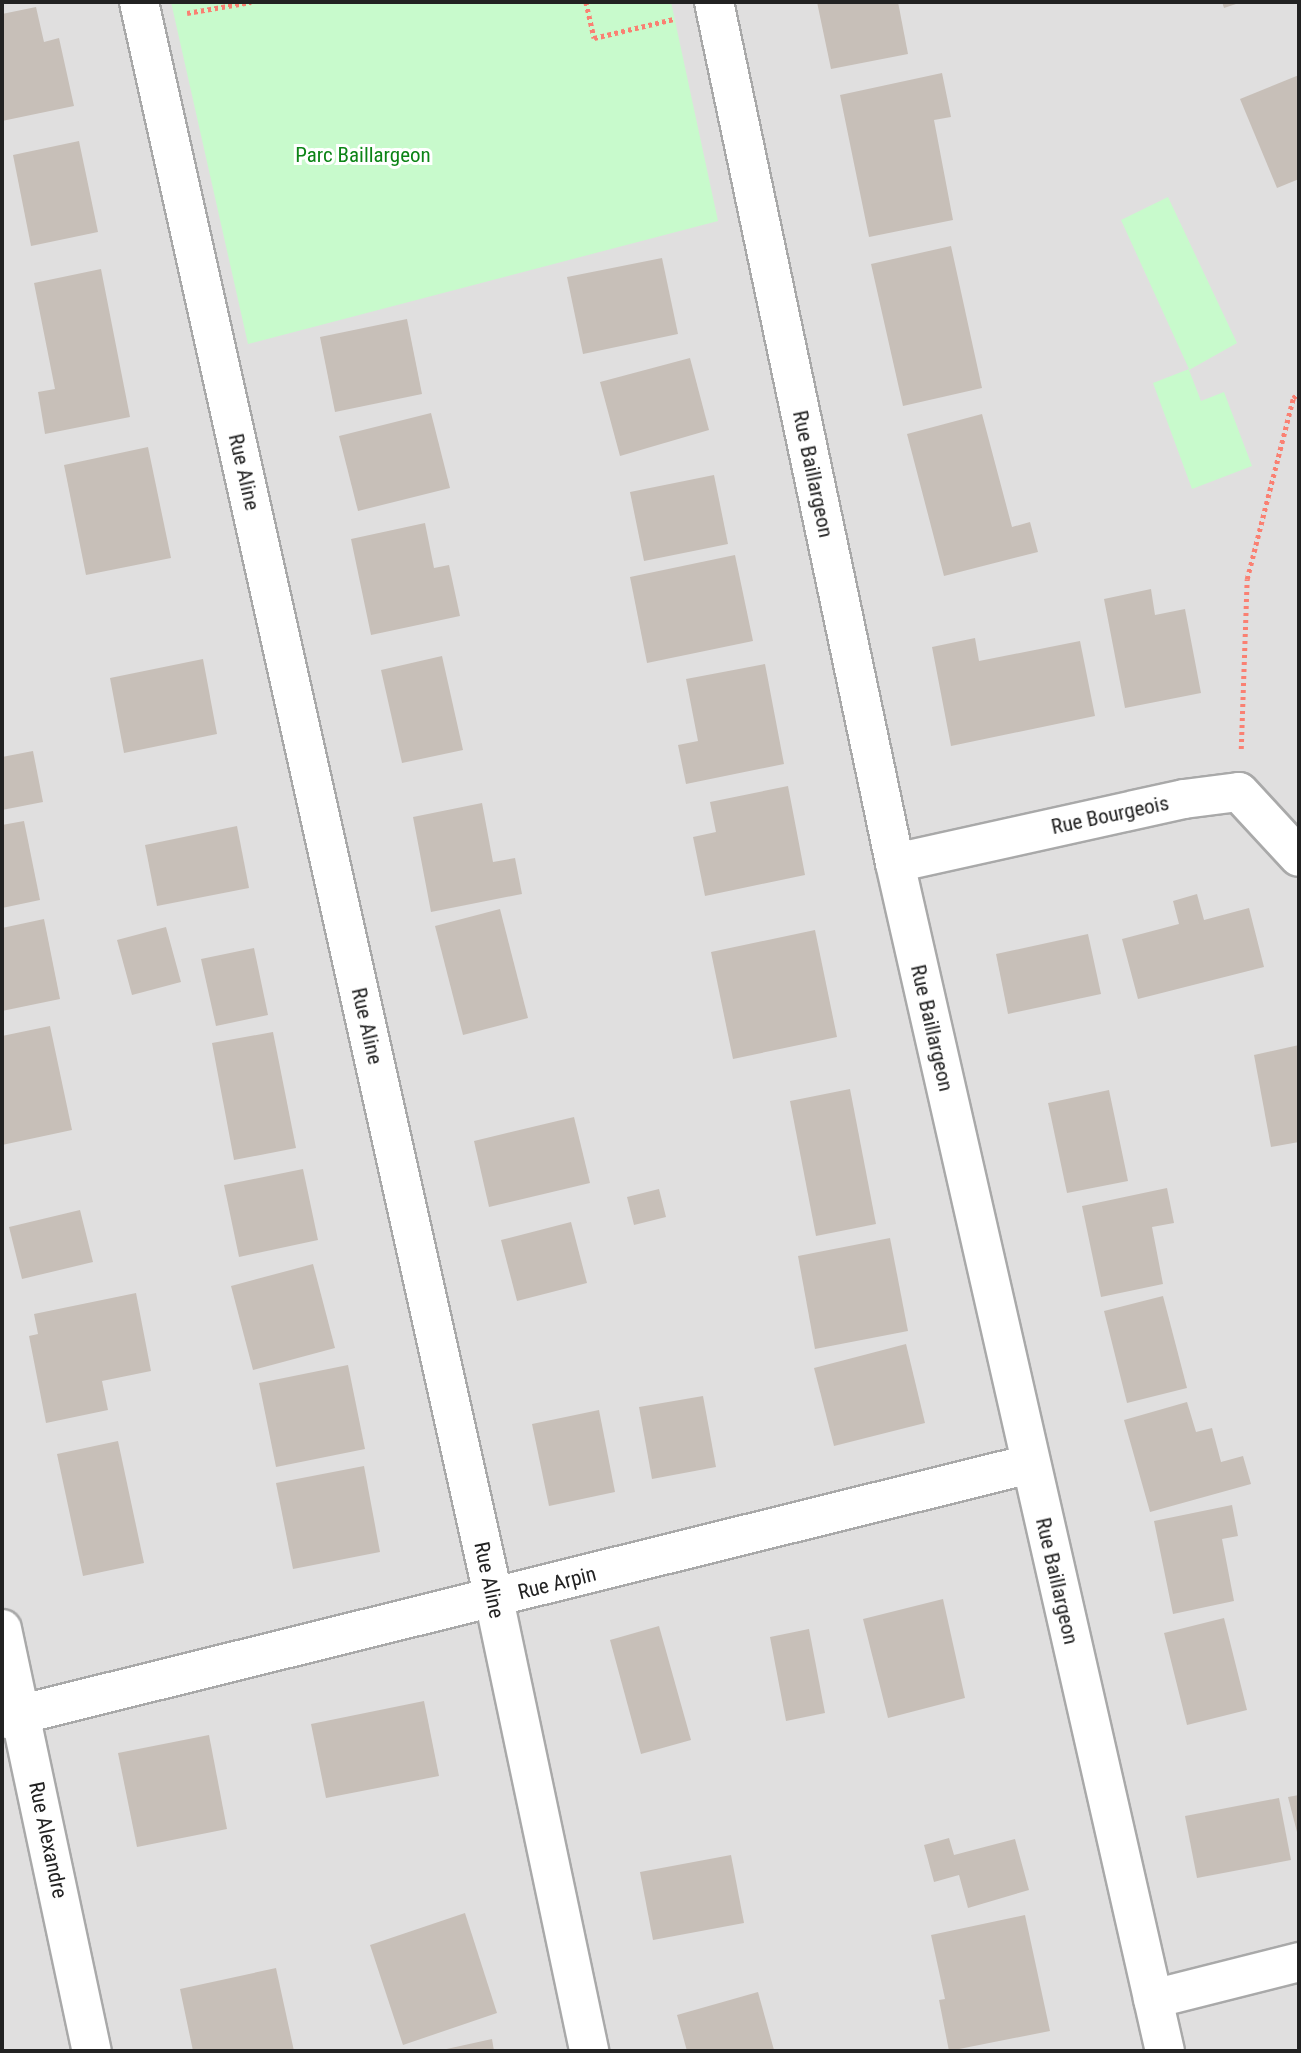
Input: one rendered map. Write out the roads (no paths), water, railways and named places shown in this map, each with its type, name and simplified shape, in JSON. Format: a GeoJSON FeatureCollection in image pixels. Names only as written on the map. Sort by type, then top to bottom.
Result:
{"type":"FeatureCollection","features":[{"type":"Feature","properties":{"kind":"street","name":"Rue Baillargeon"},"geometry":{"type":"LineString","coordinates":[[715,6],[895,863],[1165,2051]]}},
{"type":"Feature","properties":{"kind":"street","name":"Rue Aline"},"geometry":{"type":"LineString","coordinates":[[142,12],[494,1600],[589,2051]]}},
{"type":"Feature","properties":{"kind":"street","name":"Rue Bourgeois"},"geometry":{"type":"LineString","coordinates":[[895,863],[1184,799],[1239,792],[1299,857]]}},
{"type":"Feature","properties":{"kind":"street","name":"Rue Arpin"},"geometry":{"type":"LineString","coordinates":[[11,1716],[494,1600],[1030,1464]]}},
{"type":"Feature","properties":{"kind":"street","name":"Rue Alexandre"},"geometry":{"type":"LineString","coordinates":[[2,1629],[11,1716],[92,2051]]}},
{"type":"Feature","properties":{"kind":"street"},"geometry":{"type":"LineString","coordinates":[[1153,1999],[1299,1962]]}},
{"type":"Feature","properties":{"kind":"park label","name":"Parc Baillargeon"},"geometry":{"type":"Point","coordinates":[363,155]}}]}
